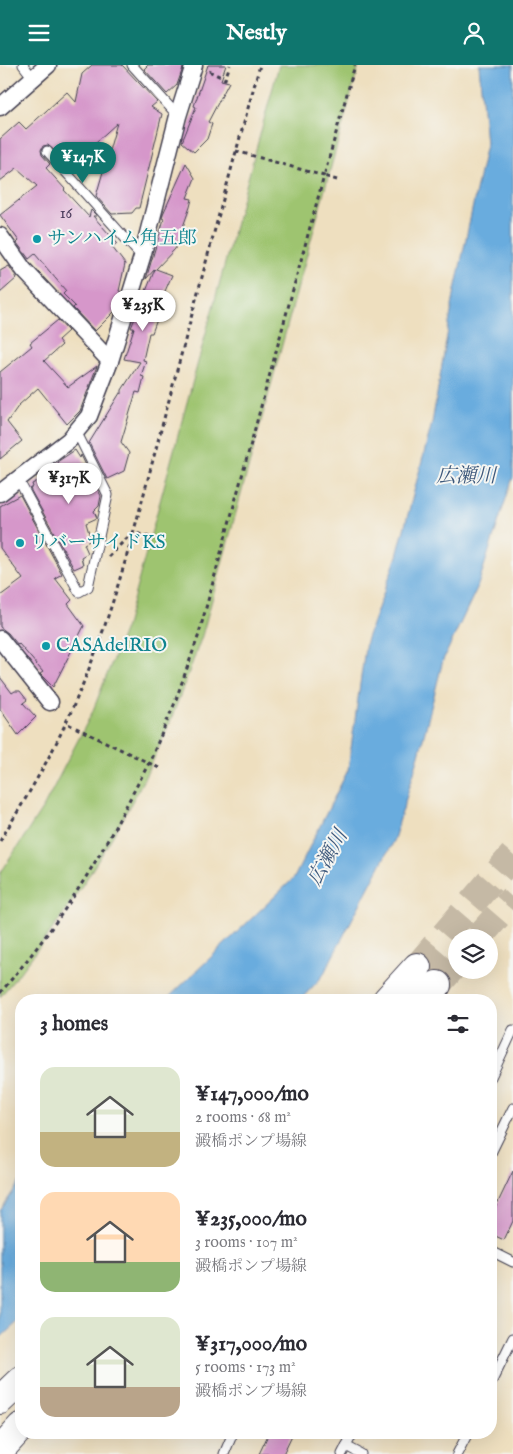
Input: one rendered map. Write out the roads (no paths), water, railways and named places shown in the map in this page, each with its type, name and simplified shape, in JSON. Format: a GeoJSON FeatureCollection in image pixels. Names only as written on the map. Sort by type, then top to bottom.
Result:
{"type":"FeatureCollection","features":[{"type":"Feature","properties":{"kind":"highway"},"geometry":{"type":"LineString","coordinates":[[393,994],[417,967]]}},
{"type":"Feature","properties":{"kind":"highway"},"geometry":{"type":"LineString","coordinates":[[0,1400],[15,1386]]}},
{"type":"Feature","properties":{"kind":"highway"},"geometry":{"type":"LineString","coordinates":[[0,1450],[15,1434]]}},
{"type":"Feature","properties":{"kind":"street"},"geometry":{"type":"LineString","coordinates":[[0,107],[48,65]]}},
{"type":"Feature","properties":{"kind":"street"},"geometry":{"type":"LineString","coordinates":[[0,493],[69,440],[89,416],[110,361],[142,257],[178,116],[199,67]]}},
{"type":"Feature","properties":{"kind":"street"},"geometry":{"type":"LineString","coordinates":[[0,236],[24,270],[110,361]]}},
{"type":"Feature","properties":{"kind":"street"},"geometry":{"type":"LineString","coordinates":[[0,639],[50,702]]}},
{"type":"Feature","properties":{"kind":"lane"},"geometry":{"type":"LineString","coordinates":[[23,65],[33,79]]}},
{"type":"Feature","properties":{"kind":"lane"},"geometry":{"type":"LineString","coordinates":[[132,65],[178,116]]}},
{"type":"Feature","properties":{"kind":"lane"},"geometry":{"type":"LineString","coordinates":[[47,151],[142,257]]}},
{"type":"Feature","properties":{"kind":"lane"},"geometry":{"type":"LineString","coordinates":[[18,479],[79,592],[88,587],[108,495],[76,431]]}},
{"type":"Feature","properties":{"kind":"lane"},"geometry":{"type":"LineString","coordinates":[[497,1064],[513,1030]]}},
{"type":"Feature","properties":{"kind":"lane"},"geometry":{"type":"LineString","coordinates":[[497,1140],[513,1107]]}},
{"type":"Feature","properties":{"kind":"lane"},"geometry":{"type":"LineString","coordinates":[[497,1254],[513,1262]]}},
{"type":"Feature","properties":{"kind":"lane"},"geometry":{"type":"LineString","coordinates":[[497,1371],[513,1339]]}},
{"type":"Feature","properties":{"kind":"lane"},"geometry":{"type":"LineString","coordinates":[[224,1454],[231,1439]]}},
{"type":"Feature","properties":{"kind":"lane"},"geometry":{"type":"LineString","coordinates":[[457,1454],[465,1439]]}},
{"type":"Feature","properties":{"kind":"lane"},"geometry":{"type":"LineString","coordinates":[[344,1450],[361,1454]]}},
{"type":"Feature","properties":{"kind":"water","name":"広瀬川"},"geometry":{"type":"Polygon","coordinates":[[[479,65],[513,65],[513,477],[477,588],[443,660],[419,755],[394,839],[322,977],[306,994],[172,994],[294,878],[348,770],[366,641],[397,556],[432,423],[454,295],[486,144],[479,65]]]}},
{"type":"Feature","properties":{"kind":"water"},"geometry":{"type":"Polygon","coordinates":[[[15,1189],[15,1324],[0,1338],[0,1211],[15,1189]]]}},
{"type":"Feature","properties":{"kind":"tunnel"},"geometry":{"type":"LineString","coordinates":[[417,967],[513,855]]}},
{"type":"Feature","properties":{"kind":"tunnel"},"geometry":{"type":"LineString","coordinates":[[486,929],[513,898]]}},
{"type":"Feature","properties":{"kind":"tunnel"},"geometry":{"type":"LineString","coordinates":[[437,985],[448,972]]}},
{"type":"Feature","properties":{"kind":"place","name":"サンハイム角五郎"},"geometry":{"type":"Point","coordinates":[37,239]}},
{"type":"Feature","properties":{"kind":"place","name":"リバーサイドKS"},"geometry":{"type":"Point","coordinates":[20,543]}},
{"type":"Feature","properties":{"kind":"place","name":"CASAdelRIO"},"geometry":{"type":"Point","coordinates":[46,646]}}]}
